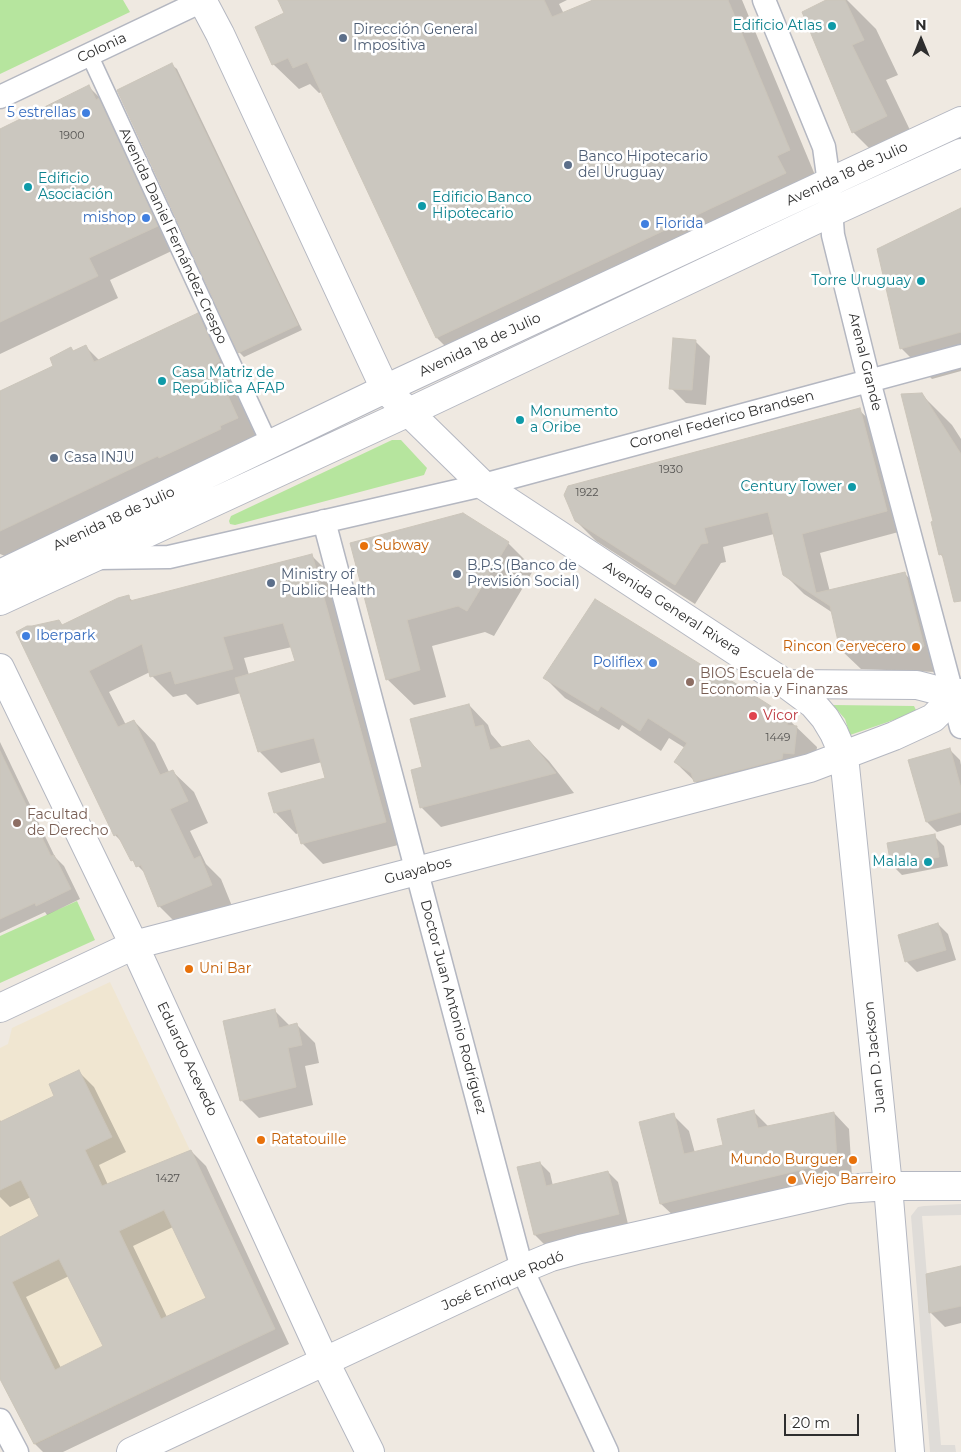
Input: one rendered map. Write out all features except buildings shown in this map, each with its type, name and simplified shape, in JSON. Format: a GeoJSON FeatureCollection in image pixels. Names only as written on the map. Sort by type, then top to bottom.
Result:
{"type":"FeatureCollection","features":[{"type":"Feature","properties":{"kind":"street","name":"Colonia"},"geometry":{"type":"LineString","coordinates":[[0,97],[203,0]]}},
{"type":"Feature","properties":{"kind":"street"},"geometry":{"type":"LineString","coordinates":[[203,0],[385,389]]}},
{"type":"Feature","properties":{"kind":"street","name":"Arenal Grande"},"geometry":{"type":"LineString","coordinates":[[764,0],[824,147],[833,235],[869,381],[956,693],[961,727]]}},
{"type":"Feature","properties":{"kind":"street","name":"Avenida Daniel Fernández Crespo"},"geometry":{"type":"LineString","coordinates":[[89,54],[270,445]]}},
{"type":"Feature","properties":{"kind":"street","name":"Avenida 18 de Julio"},"geometry":{"type":"LineString","coordinates":[[0,574],[385,389],[961,121]]}},
{"type":"Feature","properties":{"kind":"street","name":"Avenida 18 de Julio"},"geometry":{"type":"LineString","coordinates":[[0,602],[961,153]]}},
{"type":"Feature","properties":{"kind":"street","name":"Coronel Federico Brandsen"},"geometry":{"type":"LineString","coordinates":[[483,485],[961,356]]}},
{"type":"Feature","properties":{"kind":"street","name":"Avenida General Rivera"},"geometry":{"type":"LineString","coordinates":[[385,389],[483,485],[786,684]]}},
{"type":"Feature","properties":{"kind":"street","name":"Avenida 18 de Julio"},"geometry":{"type":"LineString","coordinates":[[95,558],[169,557],[483,485]]}},
{"type":"Feature","properties":{"kind":"street","name":"Doctor Juan Antonio Rodríguez"},"geometry":{"type":"LineString","coordinates":[[324,521],[522,1269],[607,1452]]}},
{"type":"Feature","properties":{"kind":"street","name":"Eduardo Acevedo"},"geometry":{"type":"LineString","coordinates":[[0,668],[134,945],[325,1362],[370,1452]]}},
{"type":"Feature","properties":{"kind":"street"},"geometry":{"type":"LineString","coordinates":[[786,684],[917,685],[956,693],[933,718],[844,756]]}},
{"type":"Feature","properties":{"kind":"street","name":"Juan D. Jackson"},"geometry":{"type":"LineString","coordinates":[[786,684],[812,704],[825,718],[844,756],[888,1186],[910,1452]]}},
{"type":"Feature","properties":{"kind":"street","name":"Guayabos"},"geometry":{"type":"LineString","coordinates":[[0,1008],[134,945],[810,768],[844,756]]}},
{"type":"Feature","properties":{"kind":"street","name":"José Enrique Rodó"},"geometry":{"type":"LineString","coordinates":[[130,1452],[551,1257],[846,1189],[888,1186],[961,1186]]}},
{"type":"Feature","properties":{"kind":"street"},"geometry":{"type":"LineString","coordinates":[[0,1420],[17,1452]]}},
{"type":"Feature","properties":{"kind":"shaded area"},"geometry":{"type":"Polygon","coordinates":[[[110,982],[275,1329],[34,1445],[0,1379],[0,1048],[8,1044],[12,1028],[110,982]]]}},
{"type":"Feature","properties":{"kind":"shaded area"},"geometry":{"type":"Polygon","coordinates":[[[961,1204],[961,1215],[922,1216],[941,1445],[955,1445],[956,1452],[930,1452],[911,1216],[918,1207],[961,1204]]]}},
{"type":"Feature","properties":{"kind":"green space"},"geometry":{"type":"Polygon","coordinates":[[[0,0],[123,0],[130,12],[0,74],[0,0]]]}},
{"type":"Feature","properties":{"kind":"green space"},"geometry":{"type":"Polygon","coordinates":[[[392,440],[401,440],[427,468],[424,475],[235,525],[230,524],[231,516],[392,440]]]}},
{"type":"Feature","properties":{"kind":"green space"},"geometry":{"type":"Polygon","coordinates":[[[833,705],[914,706],[917,712],[850,735],[845,719],[833,705]]]}},
{"type":"Feature","properties":{"kind":"green space"},"geometry":{"type":"Polygon","coordinates":[[[77,901],[95,940],[0,983],[0,936],[77,901]]]}},
{"type":"Feature","properties":{"kind":"place","name":"Edificio Atlas"},"geometry":{"type":"Point","coordinates":[832,26]}},
{"type":"Feature","properties":{"kind":"place","name":"Dirección General Impositiva"},"geometry":{"type":"Point","coordinates":[343,38]}},
{"type":"Feature","properties":{"kind":"place","name":"5 estrellas"},"geometry":{"type":"Point","coordinates":[86,113]}},
{"type":"Feature","properties":{"kind":"place","name":"Banco Hipotecario del Uruguay"},"geometry":{"type":"Point","coordinates":[568,165]}},
{"type":"Feature","properties":{"kind":"place","name":"Edificio Asociación"},"geometry":{"type":"Point","coordinates":[28,187]}},
{"type":"Feature","properties":{"kind":"place","name":"Edificio Banco Hipotecario"},"geometry":{"type":"Point","coordinates":[422,206]}},
{"type":"Feature","properties":{"kind":"place","name":"mishop"},"geometry":{"type":"Point","coordinates":[146,218]}},
{"type":"Feature","properties":{"kind":"place","name":"Florida"},"geometry":{"type":"Point","coordinates":[645,224]}},
{"type":"Feature","properties":{"kind":"place","name":"Torre Uruguay"},"geometry":{"type":"Point","coordinates":[921,281]}},
{"type":"Feature","properties":{"kind":"place","name":"Casa Matriz de República AFAP"},"geometry":{"type":"Point","coordinates":[162,381]}},
{"type":"Feature","properties":{"kind":"place","name":"Monumento a Oribe"},"geometry":{"type":"Point","coordinates":[520,420]}},
{"type":"Feature","properties":{"kind":"place","name":"Casa INJU"},"geometry":{"type":"Point","coordinates":[54,458]}},
{"type":"Feature","properties":{"kind":"place","name":"Century Tower"},"geometry":{"type":"Point","coordinates":[852,487]}},
{"type":"Feature","properties":{"kind":"place","name":"Subway"},"geometry":{"type":"Point","coordinates":[364,546]}},
{"type":"Feature","properties":{"kind":"place","name":"B.P.S (Banco de Previsión Social)"},"geometry":{"type":"Point","coordinates":[457,574]}},
{"type":"Feature","properties":{"kind":"place","name":"Ministry of Public Health"},"geometry":{"type":"Point","coordinates":[271,583]}},
{"type":"Feature","properties":{"kind":"place","name":"Iberpark"},"geometry":{"type":"Point","coordinates":[26,636]}},
{"type":"Feature","properties":{"kind":"place","name":"Rincon Cervecero"},"geometry":{"type":"Point","coordinates":[916,647]}},
{"type":"Feature","properties":{"kind":"place","name":"Poliflex"},"geometry":{"type":"Point","coordinates":[653,663]}},
{"type":"Feature","properties":{"kind":"place","name":"BIOS Escuela de Economia y Finanzas"},"geometry":{"type":"Point","coordinates":[690,682]}},
{"type":"Feature","properties":{"kind":"place","name":"Vicor"},"geometry":{"type":"Point","coordinates":[753,716]}},
{"type":"Feature","properties":{"kind":"place","name":"Facultad de Derecho"},"geometry":{"type":"Point","coordinates":[17,823]}},
{"type":"Feature","properties":{"kind":"place","name":"Malala"},"geometry":{"type":"Point","coordinates":[928,862]}},
{"type":"Feature","properties":{"kind":"place","name":"Uni Bar"},"geometry":{"type":"Point","coordinates":[189,969]}},
{"type":"Feature","properties":{"kind":"place","name":"Ratatouille"},"geometry":{"type":"Point","coordinates":[261,1140]}},
{"type":"Feature","properties":{"kind":"place","name":"Mundo Burguer"},"geometry":{"type":"Point","coordinates":[853,1160]}},
{"type":"Feature","properties":{"kind":"place","name":"Viejo Barreiro"},"geometry":{"type":"Point","coordinates":[792,1180]}}]}
